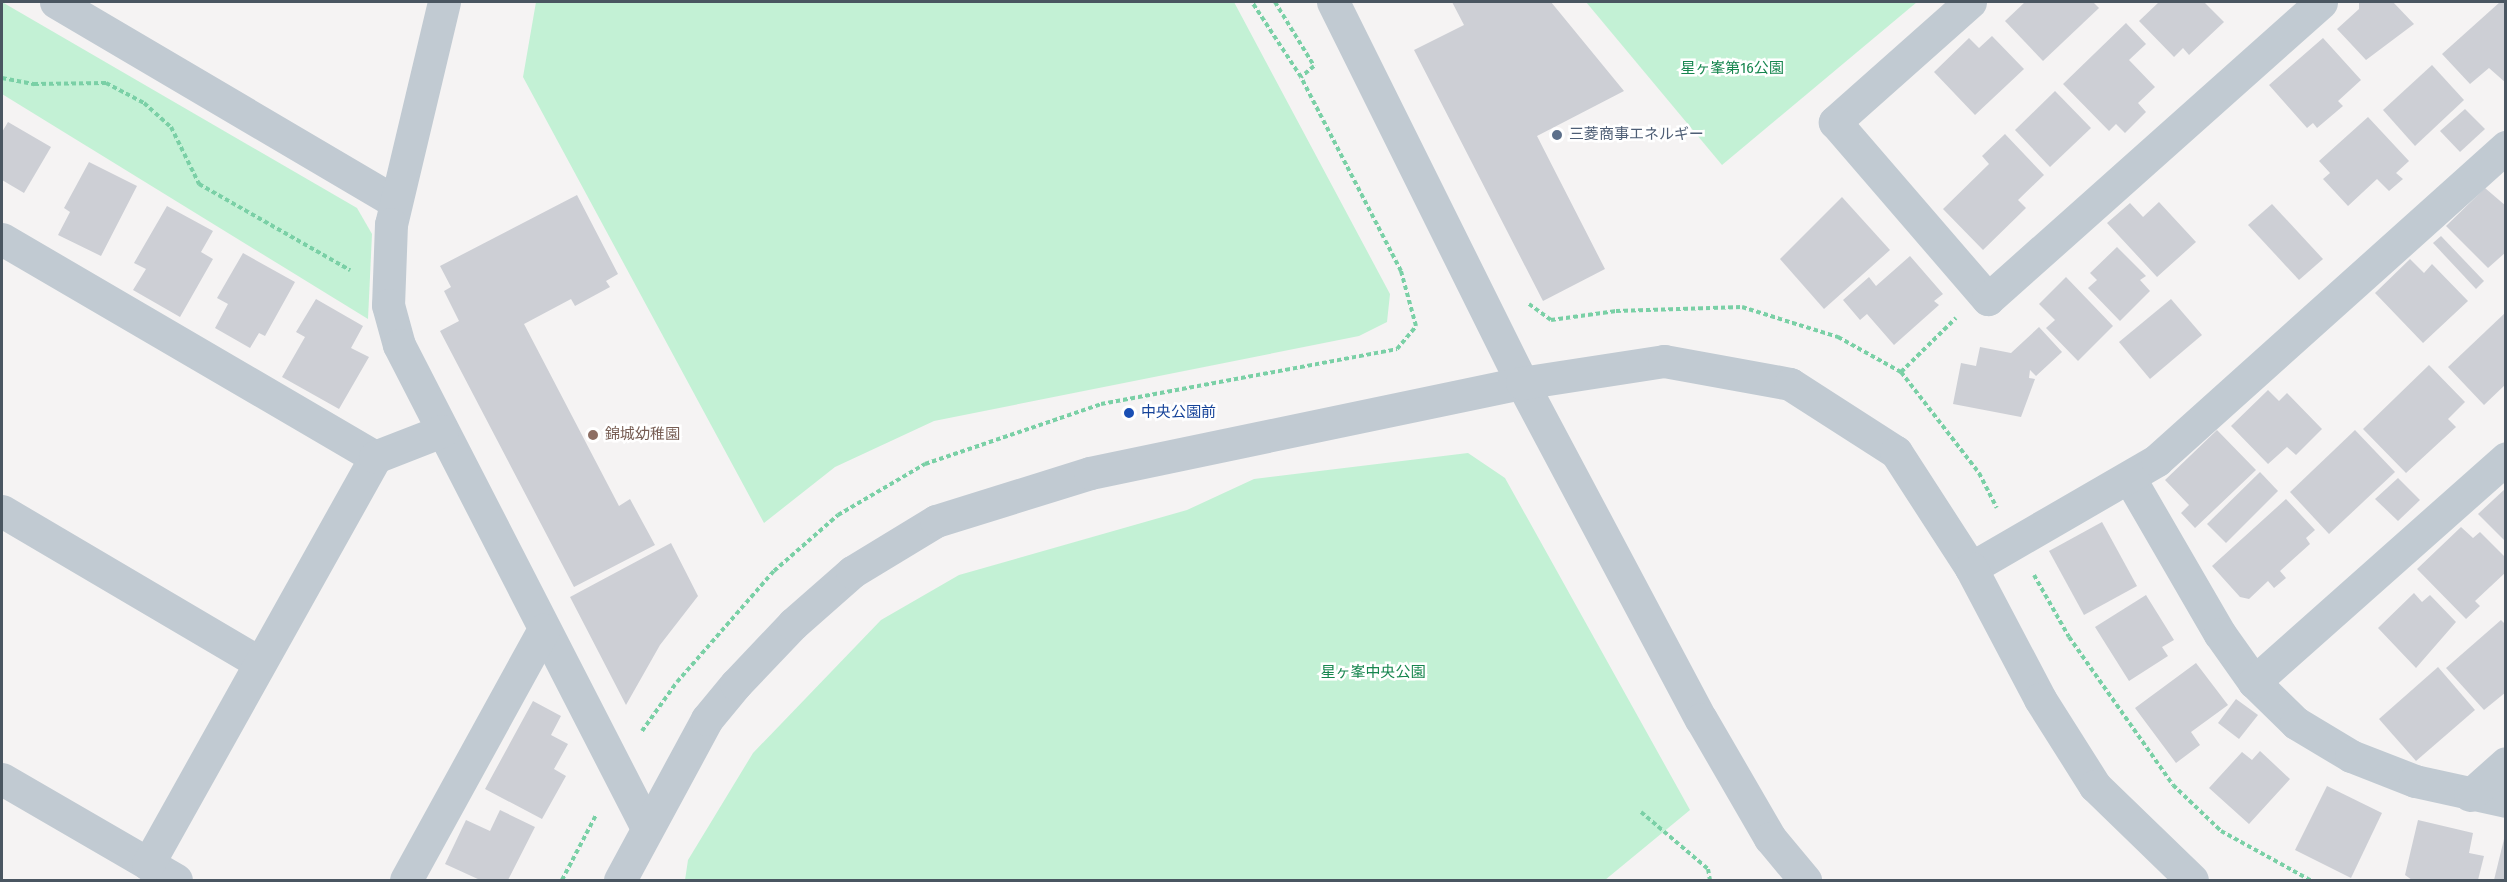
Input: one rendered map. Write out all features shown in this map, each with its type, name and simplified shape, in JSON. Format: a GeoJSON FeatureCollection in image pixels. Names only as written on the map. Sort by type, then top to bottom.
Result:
{"type":"FeatureCollection","features":[{"type":"Feature","properties":{"kind":"street"},"geometry":{"type":"LineString","coordinates":[[56,2],[396,202]]}},
{"type":"Feature","properties":{"kind":"street"},"geometry":{"type":"LineString","coordinates":[[444,2],[396,202],[388,292],[399,345],[647,828]]}},
{"type":"Feature","properties":{"kind":"street"},"geometry":{"type":"LineString","coordinates":[[1334,2],[1522,383],[1743,796],[1805,880]]}},
{"type":"Feature","properties":{"kind":"street"},"geometry":{"type":"LineString","coordinates":[[1970,2],[1835,122],[1988,299],[2321,2]]}},
{"type":"Feature","properties":{"kind":"street"},"geometry":{"type":"LineString","coordinates":[[1971,568],[2130,479],[2505,147]]}},
{"type":"Feature","properties":{"kind":"street"},"geometry":{"type":"LineString","coordinates":[[2,239],[375,457]]}},
{"type":"Feature","properties":{"kind":"street"},"geometry":{"type":"LineString","coordinates":[[620,880],[707,720],[793,624],[852,572],[936,520],[1090,473],[1522,383],[1664,361],[1790,384],[1896,452],[1971,568],[2040,699],[2095,786],[2192,880]]}},
{"type":"Feature","properties":{"kind":"street"},"geometry":{"type":"LineString","coordinates":[[148,864],[375,457],[442,431]]}},
{"type":"Feature","properties":{"kind":"street"},"geometry":{"type":"LineString","coordinates":[[2254,682],[2505,458]]}},
{"type":"Feature","properties":{"kind":"street"},"geometry":{"type":"LineString","coordinates":[[2130,479],[2254,682],[2296,723],[2351,756],[2469,795],[2505,801]]}},
{"type":"Feature","properties":{"kind":"street"},"geometry":{"type":"LineString","coordinates":[[2,511],[260,663]]}},
{"type":"Feature","properties":{"kind":"street"},"geometry":{"type":"LineString","coordinates":[[406,880],[544,629]]}},
{"type":"Feature","properties":{"kind":"street"},"geometry":{"type":"LineString","coordinates":[[2469,795],[2505,763]]}},
{"type":"Feature","properties":{"kind":"street"},"geometry":{"type":"LineString","coordinates":[[2,779],[176,880]]}},
{"type":"Feature","properties":{"kind":"path"},"geometry":{"type":"LineString","coordinates":[[636,739],[677,682],[774,572],[838,515],[925,464],[1101,404],[1397,349],[1416,327],[1401,271],[1301,77],[1252,2]]}},
{"type":"Feature","properties":{"kind":"path"},"geometry":{"type":"LineString","coordinates":[[1275,2],[1314,66],[1301,77]]}},
{"type":"Feature","properties":{"kind":"path"},"geometry":{"type":"LineString","coordinates":[[2,78],[34,84],[106,83],[144,103],[171,127],[199,184],[388,292]]}},
{"type":"Feature","properties":{"kind":"path"},"geometry":{"type":"LineString","coordinates":[[1901,372],[1982,293]]}},
{"type":"Feature","properties":{"kind":"path"},"geometry":{"type":"LineString","coordinates":[[562,880],[602,802]]}},
{"type":"Feature","properties":{"kind":"path"},"geometry":{"type":"LineString","coordinates":[[1641,812],[1708,869],[1710,880]]}},
{"type":"Feature","properties":{"kind":"green space"},"geometry":{"type":"Polygon","coordinates":[[[2,2],[357,208],[372,234],[368,319],[2,94],[2,2]]]}},
{"type":"Feature","properties":{"kind":"green space"},"geometry":{"type":"Polygon","coordinates":[[[536,2],[1234,2],[1390,294],[1387,322],[1359,336],[934,421],[835,467],[764,523],[523,77],[536,2]]]}},
{"type":"Feature","properties":{"kind":"green space","name":"星ヶ峯第16公園"},"geometry":{"type":"Polygon","coordinates":[[[1586,2],[1917,2],[1722,165],[1586,2]]]}},
{"type":"Feature","properties":{"kind":"green space","name":"星ヶ峯中央公園"},"geometry":{"type":"Polygon","coordinates":[[[1468,453],[1505,478],[1690,810],[1605,880],[685,880],[688,860],[753,753],[881,620],[959,575],[1187,510],[1254,479],[1468,453]]]}},
{"type":"Feature","properties":{"kind":"building"},"geometry":{"type":"Polygon","coordinates":[[[1452,2],[1551,2],[1624,91],[1537,136],[1605,269],[1543,301],[1414,50],[1464,25],[1452,2]]]}},
{"type":"Feature","properties":{"kind":"building"},"geometry":{"type":"Polygon","coordinates":[[[2025,2],[2093,2],[2099,8],[2043,61],[2005,21],[2025,2]]]}},
{"type":"Feature","properties":{"kind":"building"},"geometry":{"type":"Polygon","coordinates":[[[2159,2],[2204,2],[2224,22],[2189,55],[2183,48],[2174,57],[2139,21],[2159,2]]]}},
{"type":"Feature","properties":{"kind":"building"},"geometry":{"type":"Polygon","coordinates":[[[2359,2],[2393,2],[2414,24],[2366,60],[2337,29],[2359,9],[2359,2]]]}},
{"type":"Feature","properties":{"kind":"building"},"geometry":{"type":"Polygon","coordinates":[[[2500,2],[2506,2],[2506,83],[2489,68],[2470,84],[2442,54],[2500,2]]]}},
{"type":"Feature","properties":{"kind":"building"},"geometry":{"type":"Polygon","coordinates":[[[2126,23],[2146,44],[2129,60],[2155,87],[2138,103],[2146,112],[2125,133],[2116,124],[2109,131],[2063,84],[2126,23]]]}},
{"type":"Feature","properties":{"kind":"building"},"geometry":{"type":"Polygon","coordinates":[[[1992,36],[2024,69],[1975,115],[1934,72],[1969,38],[1979,48],[1992,36]]]}},
{"type":"Feature","properties":{"kind":"building"},"geometry":{"type":"Polygon","coordinates":[[[2323,38],[2361,80],[2338,101],[2343,106],[2317,128],[2313,123],[2307,128],[2269,85],[2323,38]]]}},
{"type":"Feature","properties":{"kind":"building"},"geometry":{"type":"Polygon","coordinates":[[[2432,65],[2464,100],[2415,146],[2383,110],[2432,65]]]}},
{"type":"Feature","properties":{"kind":"building"},"geometry":{"type":"Polygon","coordinates":[[[2055,91],[2091,128],[2050,167],[2015,130],[2055,91]]]}},
{"type":"Feature","properties":{"kind":"building"},"geometry":{"type":"Polygon","coordinates":[[[2465,109],[2485,129],[2460,152],[2440,131],[2465,109]]]}},
{"type":"Feature","properties":{"kind":"building"},"geometry":{"type":"Polygon","coordinates":[[[2368,117],[2409,161],[2396,173],[2403,179],[2389,191],[2377,179],[2348,206],[2323,179],[2330,173],[2319,161],[2368,117]]]}},
{"type":"Feature","properties":{"kind":"building"},"geometry":{"type":"Polygon","coordinates":[[[8,122],[51,147],[24,193],[2,180],[2,132],[8,122]]]}},
{"type":"Feature","properties":{"kind":"building"},"geometry":{"type":"Polygon","coordinates":[[[2005,134],[2044,175],[2018,200],[2026,208],[1983,250],[1943,209],[1989,164],[1982,156],[2005,134]]]}},
{"type":"Feature","properties":{"kind":"building"},"geometry":{"type":"Polygon","coordinates":[[[89,162],[137,186],[101,256],[58,235],[70,212],[64,208],[89,162]]]}},
{"type":"Feature","properties":{"kind":"building"},"geometry":{"type":"Polygon","coordinates":[[[2485,188],[2506,206],[2506,252],[2488,268],[2446,226],[2485,188]]]}},
{"type":"Feature","properties":{"kind":"building"},"geometry":{"type":"Polygon","coordinates":[[[577,195],[618,274],[606,281],[610,287],[575,306],[571,299],[524,324],[619,506],[630,499],[655,545],[574,587],[440,331],[459,321],[444,291],[451,287],[440,266],[577,195]]]}},
{"type":"Feature","properties":{"kind":"building"},"geometry":{"type":"Polygon","coordinates":[[[1842,197],[1890,250],[1824,309],[1780,259],[1842,197]]]}},
{"type":"Feature","properties":{"kind":"building"},"geometry":{"type":"Polygon","coordinates":[[[2159,202],[2196,242],[2157,277],[2107,223],[2130,203],[2143,217],[2159,202]]]}},
{"type":"Feature","properties":{"kind":"building"},"geometry":{"type":"Polygon","coordinates":[[[2272,204],[2323,259],[2299,280],[2248,225],[2272,204]]]}},
{"type":"Feature","properties":{"kind":"building"},"geometry":{"type":"Polygon","coordinates":[[[167,206],[213,231],[201,252],[213,259],[180,317],[133,290],[146,269],[134,263],[167,206]]]}},
{"type":"Feature","properties":{"kind":"building"},"geometry":{"type":"Polygon","coordinates":[[[2441,236],[2484,281],[2476,289],[2433,243],[2441,236]]]}},
{"type":"Feature","properties":{"kind":"building"},"geometry":{"type":"Polygon","coordinates":[[[2117,247],[2146,276],[2140,280],[2150,291],[2120,321],[2088,288],[2097,280],[2090,273],[2117,247]]]}},
{"type":"Feature","properties":{"kind":"building"},"geometry":{"type":"Polygon","coordinates":[[[243,253],[295,282],[265,336],[259,333],[250,348],[215,328],[228,304],[217,298],[243,253]]]}},
{"type":"Feature","properties":{"kind":"building"},"geometry":{"type":"Polygon","coordinates":[[[1910,256],[1943,294],[1934,301],[1939,305],[1894,345],[1867,314],[1860,320],[1843,300],[1869,277],[1876,286],[1910,256]]]}},
{"type":"Feature","properties":{"kind":"building"},"geometry":{"type":"Polygon","coordinates":[[[2410,259],[2424,273],[2432,264],[2468,301],[2423,343],[2375,293],[2410,259]]]}},
{"type":"Feature","properties":{"kind":"building"},"geometry":{"type":"Polygon","coordinates":[[[2066,277],[2113,326],[2078,361],[2046,328],[2055,320],[2039,304],[2066,277]]]}},
{"type":"Feature","properties":{"kind":"building"},"geometry":{"type":"Polygon","coordinates":[[[316,299],[363,326],[351,348],[369,357],[339,409],[282,377],[305,337],[296,332],[316,299]]]}},
{"type":"Feature","properties":{"kind":"building"},"geometry":{"type":"Polygon","coordinates":[[[2171,299],[2202,335],[2150,379],[2119,342],[2171,299]]]}},
{"type":"Feature","properties":{"kind":"building"},"geometry":{"type":"Polygon","coordinates":[[[2506,312],[2506,384],[2484,405],[2448,367],[2506,312]]]}},
{"type":"Feature","properties":{"kind":"building"},"geometry":{"type":"Polygon","coordinates":[[[2039,327],[2062,352],[2036,376],[2030,370],[2029,378],[2035,379],[2021,417],[1953,404],[1961,363],[1976,366],[1980,347],[2011,353],[2039,327]]]}},
{"type":"Feature","properties":{"kind":"building"},"geometry":{"type":"Polygon","coordinates":[[[2429,365],[2465,402],[2448,419],[2456,427],[2406,473],[2363,429],[2429,365]]]}},
{"type":"Feature","properties":{"kind":"building"},"geometry":{"type":"Polygon","coordinates":[[[2268,390],[2279,401],[2287,393],[2322,429],[2296,455],[2287,447],[2268,464],[2231,426],[2268,390]]]}},
{"type":"Feature","properties":{"kind":"building"},"geometry":{"type":"Polygon","coordinates":[[[2217,430],[2256,470],[2195,528],[2181,513],[2189,505],[2165,480],[2217,430]]]}},
{"type":"Feature","properties":{"kind":"building"},"geometry":{"type":"Polygon","coordinates":[[[2355,430],[2395,472],[2329,534],[2290,492],[2355,430]]]}},
{"type":"Feature","properties":{"kind":"building"},"geometry":{"type":"Polygon","coordinates":[[[2260,472],[2278,491],[2226,543],[2207,524],[2260,472]]]}},
{"type":"Feature","properties":{"kind":"building"},"geometry":{"type":"Polygon","coordinates":[[[2398,478],[2420,500],[2398,521],[2375,499],[2398,478]]]}},
{"type":"Feature","properties":{"kind":"building"},"geometry":{"type":"Polygon","coordinates":[[[2506,488],[2506,542],[2478,514],[2506,488]]]}},
{"type":"Feature","properties":{"kind":"building"},"geometry":{"type":"Polygon","coordinates":[[[2286,499],[2315,530],[2306,538],[2310,544],[2280,571],[2286,578],[2274,588],[2268,581],[2249,599],[2240,597],[2212,566],[2286,499]]]}},
{"type":"Feature","properties":{"kind":"building"},"geometry":{"type":"Polygon","coordinates":[[[2102,522],[2137,586],[2084,615],[2049,551],[2102,522]]]}},
{"type":"Feature","properties":{"kind":"building"},"geometry":{"type":"Polygon","coordinates":[[[2461,527],[2473,538],[2480,532],[2506,558],[2506,572],[2475,601],[2480,606],[2466,619],[2417,569],[2461,527]]]}},
{"type":"Feature","properties":{"kind":"building"},"geometry":{"type":"Polygon","coordinates":[[[671,543],[698,596],[660,645],[626,705],[570,597],[671,543]]]}},
{"type":"Feature","properties":{"kind":"building"},"geometry":{"type":"Polygon","coordinates":[[[2414,593],[2422,602],[2430,595],[2456,622],[2416,668],[2378,628],[2414,593]]]}},
{"type":"Feature","properties":{"kind":"building"},"geometry":{"type":"Polygon","coordinates":[[[2146,595],[2174,640],[2162,647],[2168,656],[2129,681],[2095,627],[2146,595]]]}},
{"type":"Feature","properties":{"kind":"building"},"geometry":{"type":"Polygon","coordinates":[[[2501,620],[2506,625],[2506,692],[2484,710],[2446,668],[2501,620]]]}},
{"type":"Feature","properties":{"kind":"building"},"geometry":{"type":"Polygon","coordinates":[[[2196,663],[2228,705],[2191,732],[2200,745],[2176,763],[2135,708],[2196,663]]]}},
{"type":"Feature","properties":{"kind":"building"},"geometry":{"type":"Polygon","coordinates":[[[2438,667],[2475,710],[2416,761],[2379,719],[2438,667]]]}},
{"type":"Feature","properties":{"kind":"building"},"geometry":{"type":"Polygon","coordinates":[[[2236,699],[2258,715],[2239,739],[2218,723],[2236,699]]]}},
{"type":"Feature","properties":{"kind":"building"},"geometry":{"type":"Polygon","coordinates":[[[533,701],[561,716],[551,735],[568,744],[554,769],[566,776],[542,819],[485,789],[533,701]]]}},
{"type":"Feature","properties":{"kind":"building"},"geometry":{"type":"Polygon","coordinates":[[[2260,751],[2290,779],[2249,824],[2209,788],[2242,752],[2252,760],[2260,751]]]}},
{"type":"Feature","properties":{"kind":"building"},"geometry":{"type":"Polygon","coordinates":[[[2327,786],[2382,813],[2351,878],[2295,850],[2327,786]]]}},
{"type":"Feature","properties":{"kind":"building"},"geometry":{"type":"Polygon","coordinates":[[[500,810],[535,827],[508,880],[480,880],[445,864],[466,820],[490,831],[500,810]]]}},
{"type":"Feature","properties":{"kind":"building"},"geometry":{"type":"Polygon","coordinates":[[[2418,820],[2473,833],[2469,853],[2484,856],[2478,880],[2412,880],[2405,875],[2418,820]]]}},
{"type":"Feature","properties":{"kind":"building"},"geometry":{"type":"Polygon","coordinates":[[[2505,835],[2506,880],[2494,880],[2505,835]]]}},
{"type":"Feature","properties":{"kind":"place","name":"三菱商事エネルギー"},"geometry":{"type":"Point","coordinates":[1557,135]}},
{"type":"Feature","properties":{"kind":"place","name":"中央公園前"},"geometry":{"type":"Point","coordinates":[1129,413]}},
{"type":"Feature","properties":{"kind":"place","name":"錦城幼稚園"},"geometry":{"type":"Point","coordinates":[593,435]}}]}
